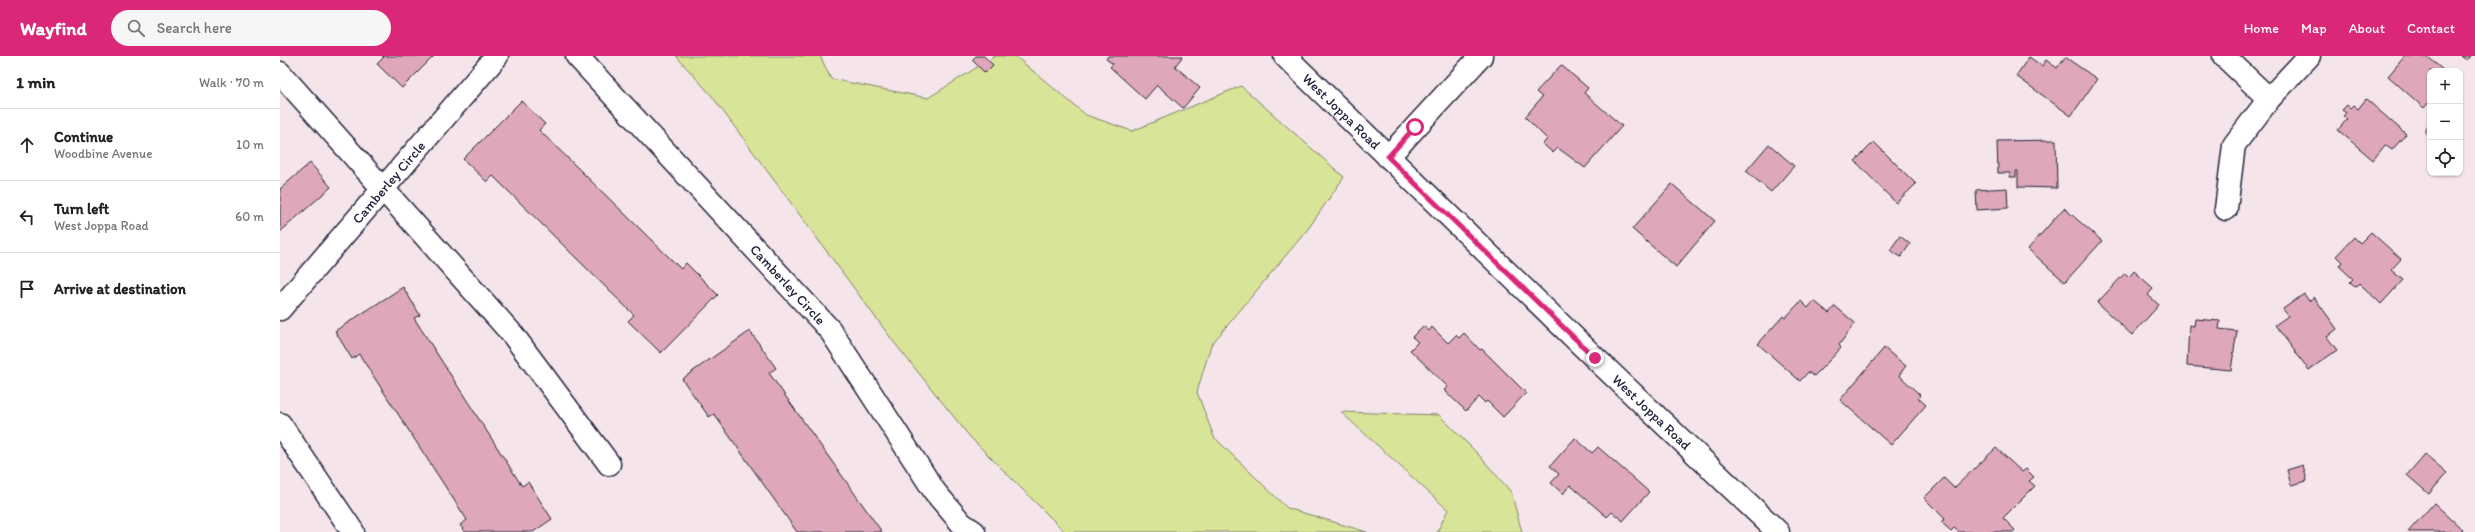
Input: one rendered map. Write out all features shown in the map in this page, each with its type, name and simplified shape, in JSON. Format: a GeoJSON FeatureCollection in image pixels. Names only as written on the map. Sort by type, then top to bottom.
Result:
{"type":"FeatureCollection","features":[{"type":"Feature","properties":{"kind":"street","name":"Camberley Circle"},"geometry":{"type":"LineString","coordinates":[[280,309],[497,56]]}},
{"type":"Feature","properties":{"kind":"street","name":"Camberley Circle"},"geometry":{"type":"LineString","coordinates":[[577,56],[830,330],[935,492],[962,524],[974,532]]}},
{"type":"Feature","properties":{"kind":"street","name":"West Joppa Road"},"geometry":{"type":"LineString","coordinates":[[1285,56],[1778,532]]}},
{"type":"Feature","properties":{"kind":"street"},"geometry":{"type":"LineString","coordinates":[[1388,157],[1481,56]]}},
{"type":"Feature","properties":{"kind":"street"},"geometry":{"type":"LineString","coordinates":[[2224,56],[2269,99]]}},
{"type":"Feature","properties":{"kind":"street"},"geometry":{"type":"LineString","coordinates":[[2226,209],[2234,145],[2269,99],[2309,56]]}},
{"type":"Feature","properties":{"kind":"street"},"geometry":{"type":"LineString","coordinates":[[280,73],[514,334],[609,464]]}},
{"type":"Feature","properties":{"kind":"street"},"geometry":{"type":"LineString","coordinates":[[280,424],[353,532]]}},
{"type":"Feature","properties":{"kind":"green space"},"geometry":{"type":"Polygon","coordinates":[[[676,56],[820,56],[831,79],[928,98],[995,56],[1015,56],[1086,115],[1132,131],[1241,86],[1344,177],[1308,229],[1211,345],[1197,392],[1214,437],[1287,508],[1367,532],[1065,532],[970,437],[893,341],[711,95],[676,56]]]}},
{"type":"Feature","properties":{"kind":"green space"},"geometry":{"type":"Polygon","coordinates":[[[1341,412],[1439,415],[1478,454],[1511,492],[1522,532],[1437,532],[1448,510],[1341,412]]]}},
{"type":"Feature","properties":{"kind":"building"},"geometry":{"type":"Polygon","coordinates":[[[382,56],[434,56],[402,88],[377,64],[384,57],[382,56]]]}},
{"type":"Feature","properties":{"kind":"building"},"geometry":{"type":"Polygon","coordinates":[[[976,56],[984,56],[993,65],[985,73],[972,60],[976,56]]]}},
{"type":"Feature","properties":{"kind":"building"},"geometry":{"type":"Polygon","coordinates":[[[1108,56],[1183,56],[1175,66],[1200,88],[1183,108],[1157,85],[1145,99],[1110,67],[1113,64],[1106,59],[1108,56]]]}},
{"type":"Feature","properties":{"kind":"building"},"geometry":{"type":"Polygon","coordinates":[[[2405,56],[2427,56],[2441,68],[2427,68],[2427,104],[2424,108],[2388,76],[2405,56]]]}},
{"type":"Feature","properties":{"kind":"building"},"geometry":{"type":"Polygon","coordinates":[[[2461,56],[2471,56],[2467,61],[2461,56]]]}},
{"type":"Feature","properties":{"kind":"building"},"geometry":{"type":"Polygon","coordinates":[[[2029,57],[2042,66],[2046,60],[2057,68],[2065,57],[2097,79],[2071,116],[2016,76],[2029,57]]]}},
{"type":"Feature","properties":{"kind":"building"},"geometry":{"type":"Polygon","coordinates":[[[1561,65],[1588,88],[1584,93],[1622,126],[1585,168],[1558,148],[1553,153],[1543,144],[1547,139],[1525,117],[1542,97],[1536,92],[1561,65]]]}},
{"type":"Feature","properties":{"kind":"building"},"geometry":{"type":"Polygon","coordinates":[[[2366,99],[2406,134],[2392,150],[2385,145],[2373,160],[2338,130],[2347,119],[2343,116],[2346,113],[2342,110],[2347,105],[2350,108],[2353,105],[2358,109],[2366,99]]]}},
{"type":"Feature","properties":{"kind":"building"},"geometry":{"type":"Polygon","coordinates":[[[521,101],[545,124],[539,130],[681,269],[686,263],[718,295],[661,353],[628,321],[634,315],[493,176],[487,182],[463,159],[521,101]]]}},
{"type":"Feature","properties":{"kind":"building"},"geometry":{"type":"Polygon","coordinates":[[[2056,140],[2057,188],[2018,187],[2018,171],[2016,171],[2016,177],[2010,177],[2010,173],[1998,173],[1997,141],[2056,140]]]}},
{"type":"Feature","properties":{"kind":"building"},"geometry":{"type":"Polygon","coordinates":[[[1874,142],[1916,184],[1896,203],[1855,161],[1874,142]]]}},
{"type":"Feature","properties":{"kind":"building"},"geometry":{"type":"Polygon","coordinates":[[[1769,144],[1794,166],[1771,192],[1746,171],[1769,144]]]}},
{"type":"Feature","properties":{"kind":"building"},"geometry":{"type":"Polygon","coordinates":[[[310,163],[331,187],[280,232],[280,189],[310,163]]]}},
{"type":"Feature","properties":{"kind":"building"},"geometry":{"type":"Polygon","coordinates":[[[1672,184],[1715,221],[1676,267],[1632,229],[1672,184]]]}},
{"type":"Feature","properties":{"kind":"building"},"geometry":{"type":"Polygon","coordinates":[[[2007,188],[2008,208],[1977,210],[1976,190],[2007,188]]]}},
{"type":"Feature","properties":{"kind":"building"},"geometry":{"type":"Polygon","coordinates":[[[2064,208],[2102,241],[2065,282],[2028,249],[2064,208]]]}},
{"type":"Feature","properties":{"kind":"building"},"geometry":{"type":"Polygon","coordinates":[[[2371,232],[2401,259],[2391,270],[2403,280],[2381,304],[2359,283],[2356,287],[2350,282],[2353,279],[2339,266],[2342,262],[2336,256],[2354,237],[2360,243],[2371,232]]]}},
{"type":"Feature","properties":{"kind":"building"},"geometry":{"type":"Polygon","coordinates":[[[1900,236],[1910,244],[1901,257],[1890,250],[1900,236]]]}},
{"type":"Feature","properties":{"kind":"building"},"geometry":{"type":"Polygon","coordinates":[[[2134,271],[2153,288],[2148,295],[2159,305],[2132,335],[2097,303],[2125,273],[2129,277],[2134,271]]]}},
{"type":"Feature","properties":{"kind":"building"},"geometry":{"type":"Polygon","coordinates":[[[403,287],[420,315],[414,318],[522,486],[528,482],[552,519],[533,532],[465,532],[460,525],[467,520],[359,354],[352,359],[335,331],[403,287]]]}},
{"type":"Feature","properties":{"kind":"building"},"geometry":{"type":"Polygon","coordinates":[[[2304,294],[2309,301],[2314,297],[2337,329],[2327,337],[2337,350],[2309,370],[2275,325],[2288,316],[2283,309],[2304,294]]]}},
{"type":"Feature","properties":{"kind":"building"},"geometry":{"type":"Polygon","coordinates":[[[1801,301],[1808,308],[1814,301],[1829,313],[1835,306],[1855,323],[1839,345],[1841,348],[1828,362],[1814,376],[1808,372],[1800,381],[1758,344],[1783,316],[1785,318],[1801,301]]]}},
{"type":"Feature","properties":{"kind":"building"},"geometry":{"type":"Polygon","coordinates":[[[2195,319],[2220,321],[2219,329],[2237,331],[2231,370],[2187,366],[2189,325],[2194,326],[2195,319]]]}},
{"type":"Feature","properties":{"kind":"building"},"geometry":{"type":"Polygon","coordinates":[[[1423,326],[1429,331],[1432,327],[1448,343],[1456,335],[1459,338],[1464,333],[1526,393],[1503,417],[1487,401],[1485,403],[1479,397],[1466,411],[1444,390],[1448,387],[1410,350],[1418,342],[1412,337],[1423,326]]]}},
{"type":"Feature","properties":{"kind":"building"},"geometry":{"type":"Polygon","coordinates":[[[750,331],[776,368],[769,373],[882,532],[797,532],[714,414],[709,417],[682,379],[750,331]]]}},
{"type":"Feature","properties":{"kind":"building"},"geometry":{"type":"Polygon","coordinates":[[[1884,348],[1906,366],[1899,375],[1920,395],[1918,398],[1926,405],[1891,445],[1840,400],[1884,348]]]}},
{"type":"Feature","properties":{"kind":"building"},"geometry":{"type":"Polygon","coordinates":[[[1575,438],[1592,453],[1598,447],[1649,492],[1623,521],[1612,512],[1607,517],[1570,485],[1563,494],[1551,483],[1559,474],[1550,466],[1575,438]]]}},
{"type":"Feature","properties":{"kind":"building"},"geometry":{"type":"Polygon","coordinates":[[[1996,448],[2022,472],[2026,469],[2034,477],[2029,481],[2035,486],[2003,518],[2015,530],[2013,532],[1959,532],[1954,528],[1951,531],[1941,522],[1945,519],[1924,498],[1944,478],[1954,488],[1996,448]]]}},
{"type":"Feature","properties":{"kind":"building"},"geometry":{"type":"Polygon","coordinates":[[[2425,454],[2447,473],[2429,494],[2407,475],[2425,454]]]}},
{"type":"Feature","properties":{"kind":"building"},"geometry":{"type":"Polygon","coordinates":[[[2303,465],[2307,481],[2291,485],[2287,470],[2303,465]]]}},
{"type":"Feature","properties":{"kind":"building"},"geometry":{"type":"Polygon","coordinates":[[[2434,503],[2463,530],[2461,532],[2408,532],[2434,503]]]}},
{"type":"Feature","properties":{"kind":"route"},"geometry":{"type":"LineString","coordinates":[[1415,127],[1388,157],[1595,358]]}}]}
